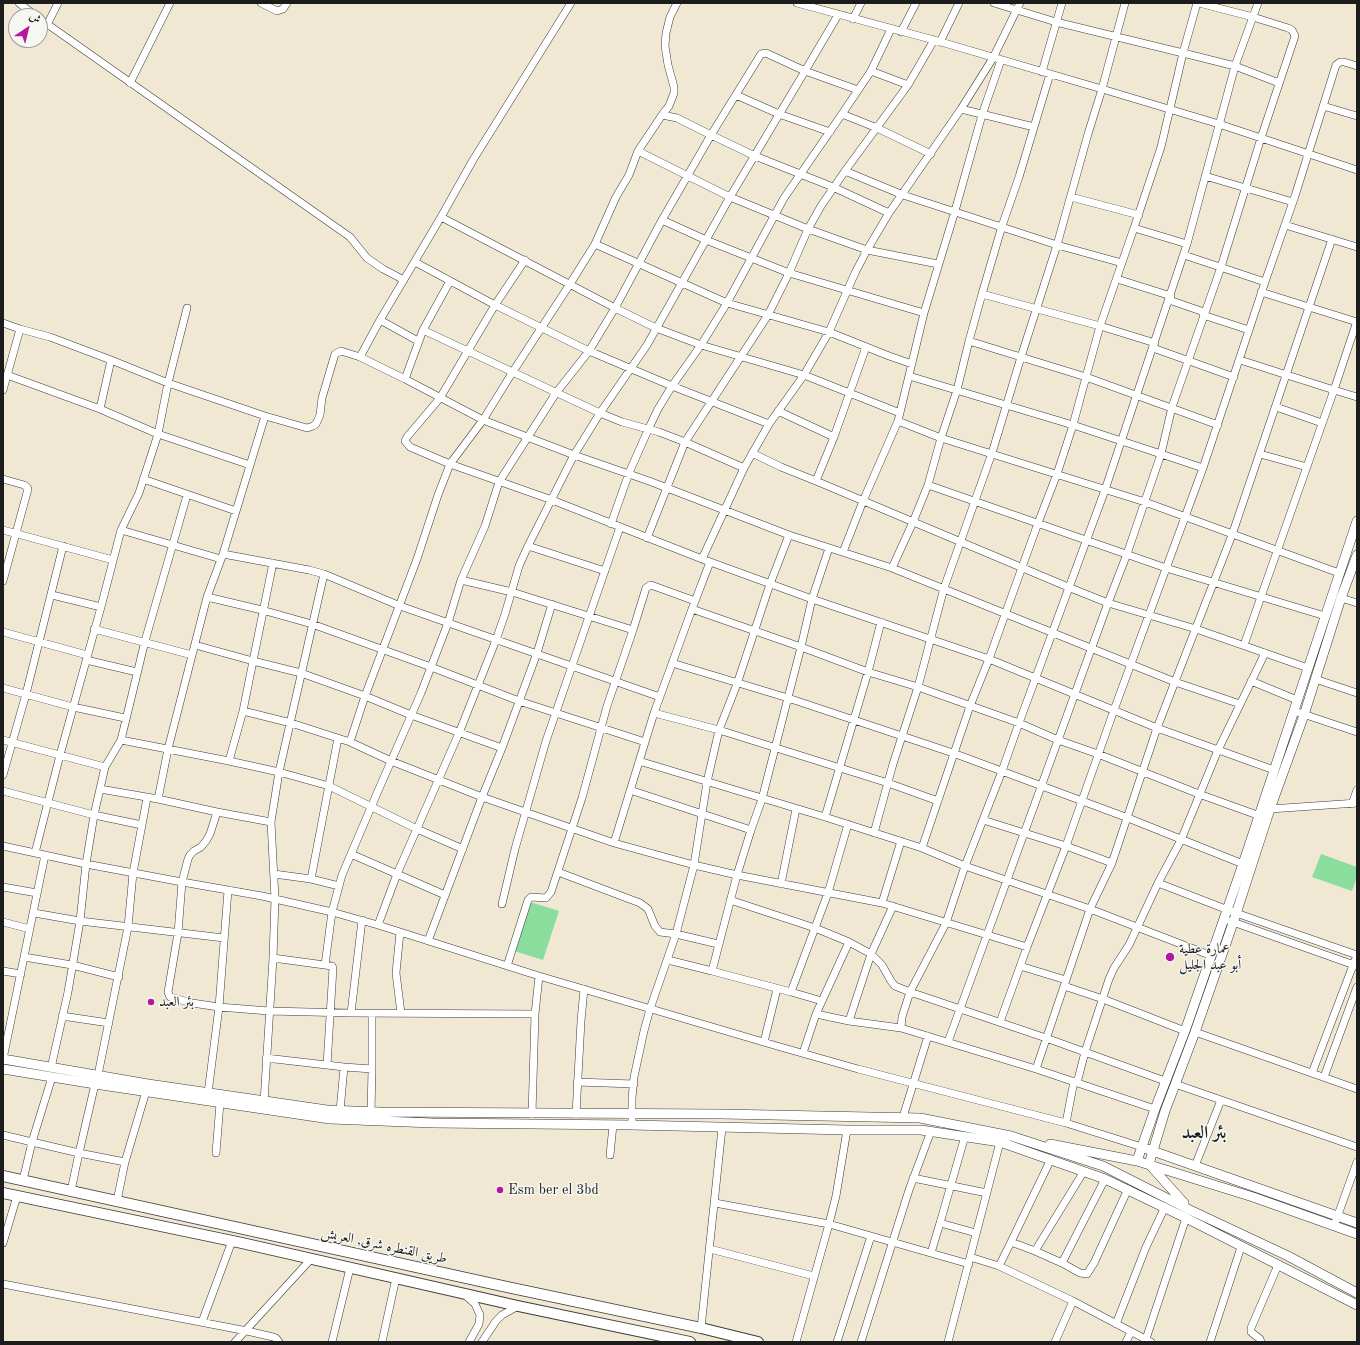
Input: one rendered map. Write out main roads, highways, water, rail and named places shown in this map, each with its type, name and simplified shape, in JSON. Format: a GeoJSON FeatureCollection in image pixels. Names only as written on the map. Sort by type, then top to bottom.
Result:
{"type":"FeatureCollection","features":[{"type":"Feature","properties":{"kind":"highway","name":"طريق القنطره شرق, العريش"},"geometry":{"type":"LineString","coordinates":[[3,1176],[702,1328],[758,1342]]}},
{"type":"Feature","properties":{"kind":"highway","name":"طريق القنطره شرق, العريش"},"geometry":{"type":"LineString","coordinates":[[3,1193],[232,1241],[518,1306],[690,1342]]}},
{"type":"Feature","properties":{"kind":"main road"},"geometry":{"type":"LineString","coordinates":[[1231,912],[1243,864],[1339,573],[1344,559],[1353,545],[1357,521]]}},
{"type":"Feature","properties":{"kind":"main road"},"geometry":{"type":"LineString","coordinates":[[1149,1164],[1175,1084],[1195,1032],[1231,912],[1304,715],[1342,598],[1356,561]]}},
{"type":"Feature","properties":{"kind":"main road"},"geometry":{"type":"LineString","coordinates":[[1137,1161],[1212,956],[1228,921]]}},
{"type":"Feature","properties":{"kind":"main road"},"geometry":{"type":"LineString","coordinates":[[3,1059],[95,1084],[208,1093],[264,1102],[278,1108],[330,1119],[433,1123],[921,1130],[1000,1142],[1105,1179],[1165,1207],[1188,1214],[1288,1256],[1357,1293]]}},
{"type":"Feature","properties":{"kind":"main road"},"geometry":{"type":"LineString","coordinates":[[3,1069],[98,1075],[147,1088],[220,1103],[278,1108],[371,1112],[903,1117],[927,1120],[1011,1136],[1149,1164],[1253,1197],[1357,1234]]}},
{"type":"Feature","properties":{"kind":"main road"},"geometry":{"type":"LineString","coordinates":[[433,1112],[433,1123]]}},
{"type":"Feature","properties":{"kind":"main road"},"geometry":{"type":"LineString","coordinates":[[1011,1136],[1103,1166],[1142,1185],[1241,1247],[1357,1305]]}},
{"type":"Feature","properties":{"kind":"main road"},"geometry":{"type":"LineString","coordinates":[[1142,1147],[1357,1223]]}},
{"type":"Feature","properties":{"kind":"main road"},"geometry":{"type":"LineString","coordinates":[[1149,1164],[1188,1214]]}},
{"type":"Feature","properties":{"kind":"main road"},"geometry":{"type":"LineString","coordinates":[[1137,1194],[1142,1185]]}},
{"type":"Feature","properties":{"kind":"main road"},"geometry":{"type":"LineString","coordinates":[[1253,1197],[1256,1187]]}},
{"type":"Feature","properties":{"kind":"main road"},"geometry":{"type":"LineString","coordinates":[[1343,1298],[1347,1287]]}},
{"type":"Feature","properties":{"kind":"place","name":"عمارة عطية أبو عبد الجليل"},"geometry":{"type":"Point","coordinates":[1170,957]}},
{"type":"Feature","properties":{"kind":"place","name":"بئر العبد"},"geometry":{"type":"Point","coordinates":[151,1002]}},
{"type":"Feature","properties":{"kind":"place","name":"Esm ber el 3bd"},"geometry":{"type":"Point","coordinates":[500,1190]}},
{"type":"Feature","properties":{"kind":"district","name":"بئر العبد"},"geometry":{"type":"Point","coordinates":[1204,1133]}}]}
